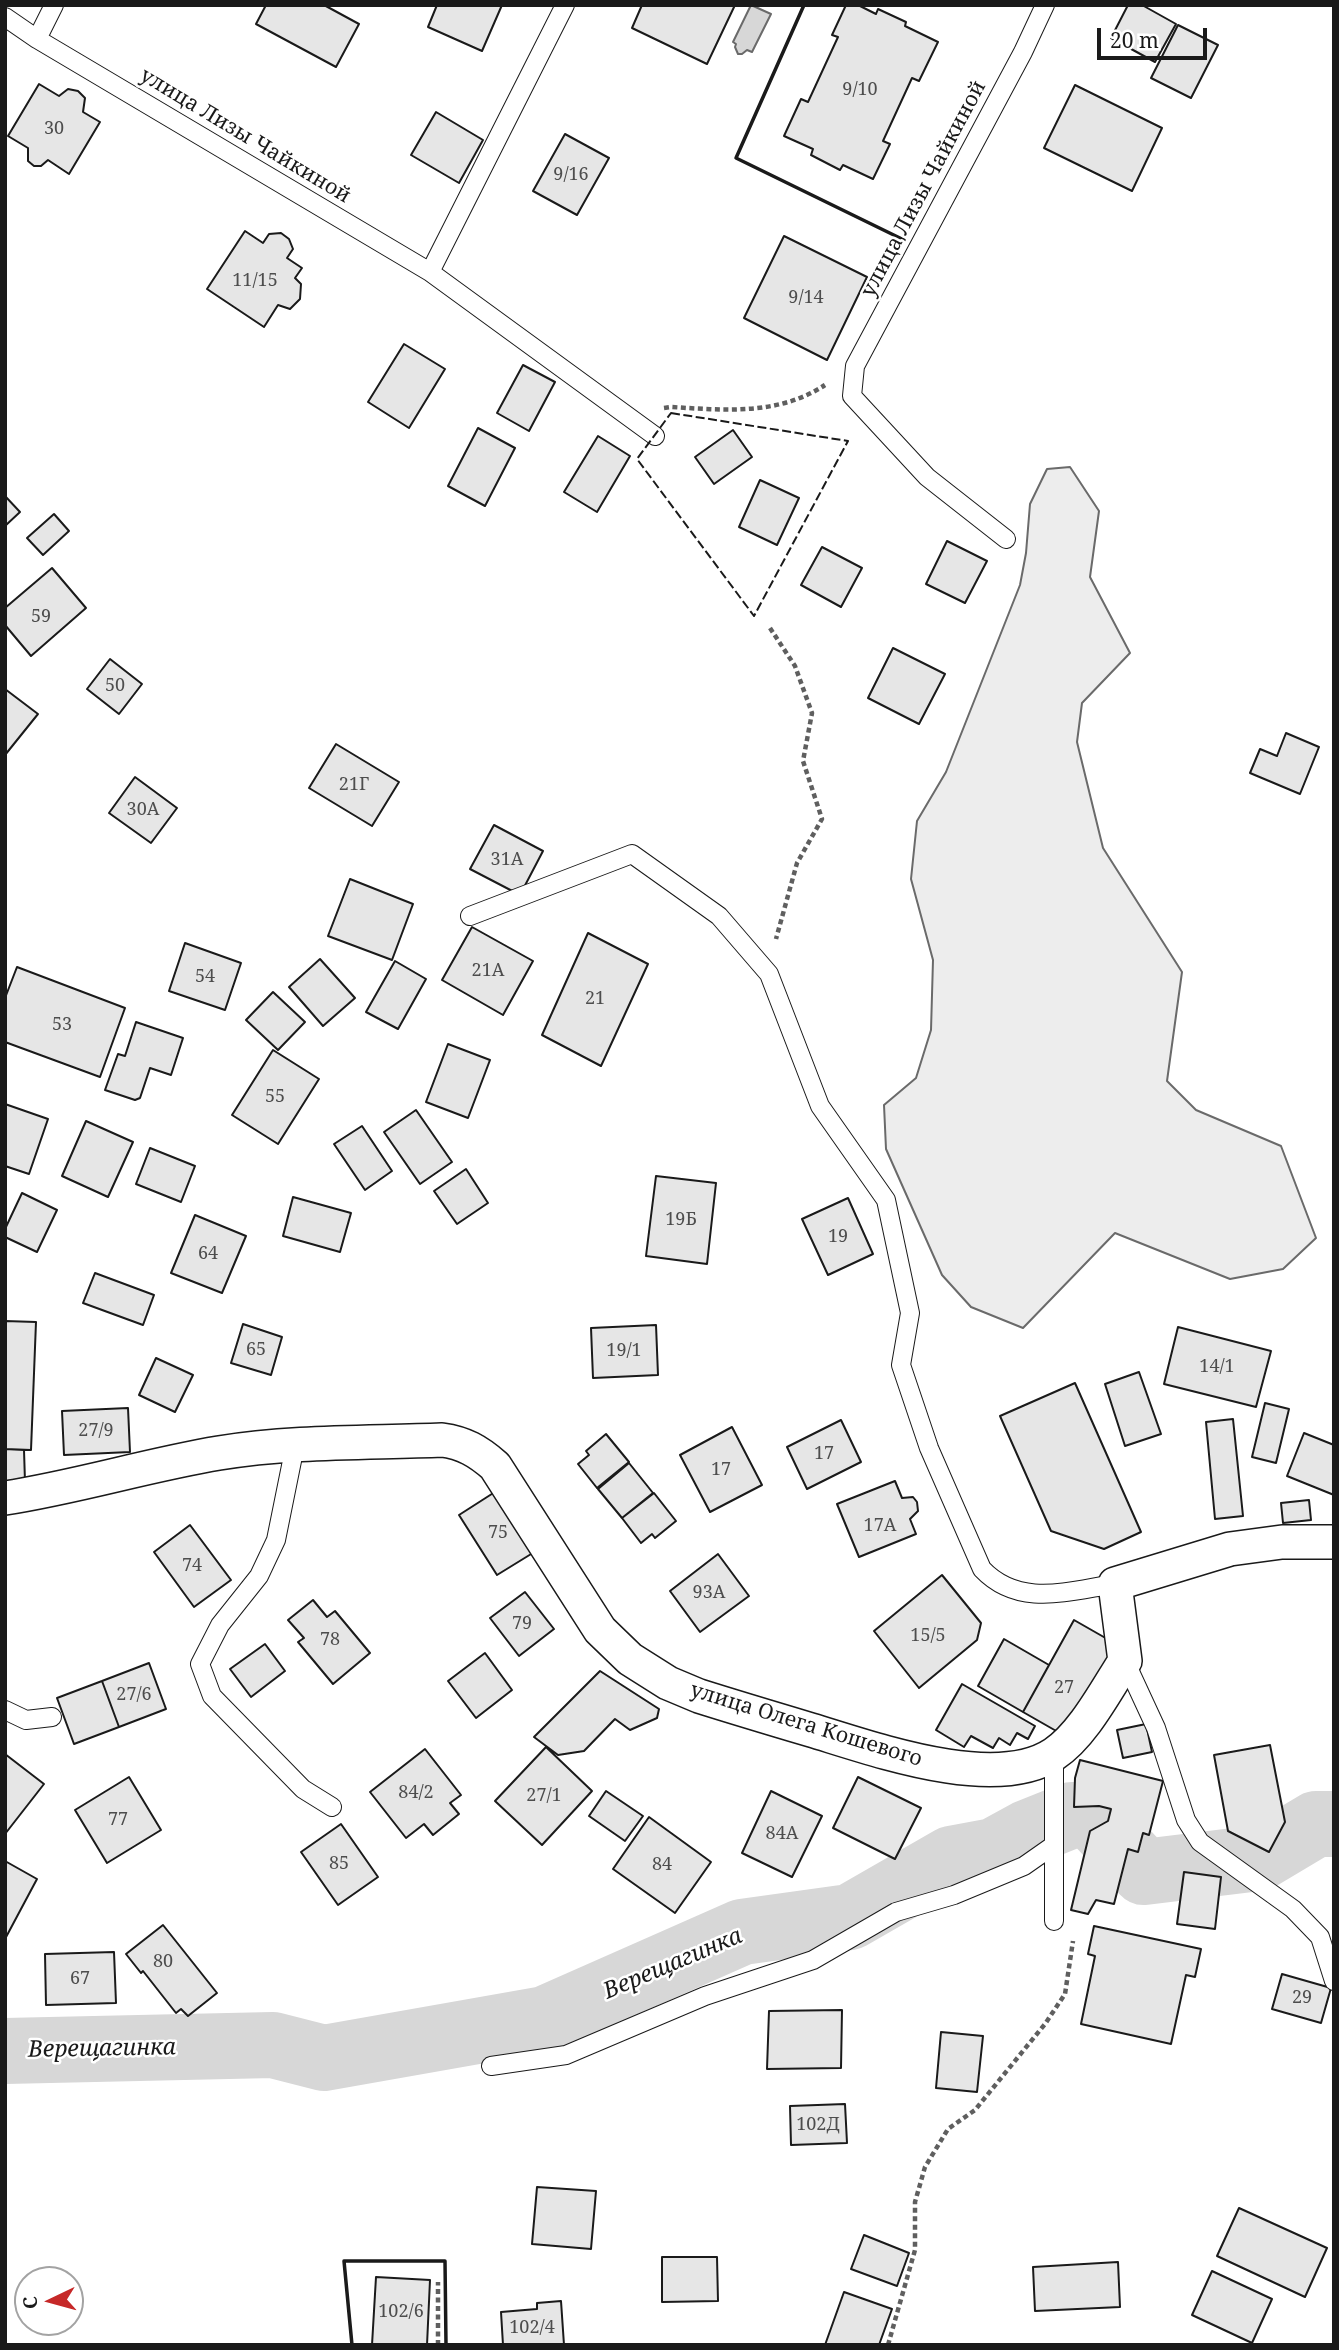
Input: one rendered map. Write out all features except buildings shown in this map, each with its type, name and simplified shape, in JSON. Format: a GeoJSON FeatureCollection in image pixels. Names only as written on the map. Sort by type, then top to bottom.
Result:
{"type":"FeatureCollection","features":[{"type":"Feature","properties":{"kind":"street","name":"улица Олега Кошевого"},"geometry":{"type":"LineString","coordinates":[[5,1498],[47,1492],[218,1453],[295,1446],[442,1440],[458,1442],[476,1450],[495,1465],[600,1630],[630,1659],[668,1682],[699,1696],[900,1757],[970,1769],[1006,1769],[1030,1765],[1054,1754],[1075,1735],[1125,1661]]}},
{"type":"Feature","properties":{"kind":"street"},"geometry":{"type":"LineString","coordinates":[[1125,1661],[1115,1584],[1230,1549],[1282,1542],[1334,1542]]}},
{"type":"Feature","properties":{"kind":"lane"},"geometry":{"type":"LineString","coordinates":[[37,39],[54,5]]}},
{"type":"Feature","properties":{"kind":"lane"},"geometry":{"type":"LineString","coordinates":[[430,272],[565,5]]}},
{"type":"Feature","properties":{"kind":"lane","name":"улица Лизы Чайкиной"},"geometry":{"type":"LineString","coordinates":[[1006,539],[927,477],[852,396],[855,366],[1017,63],[1045,5]]}},
{"type":"Feature","properties":{"kind":"lane","name":"улица Лизы Чайкиной"},"geometry":{"type":"LineString","coordinates":[[5,17],[37,39],[430,272],[654,436]]}},
{"type":"Feature","properties":{"kind":"lane"},"geometry":{"type":"LineString","coordinates":[[470,916],[632,854],[719,916],[769,974],[820,1106],[886,1200],[910,1313],[901,1365],[929,1448],[982,1569],[995,1582],[1021,1593],[1046,1594],[1115,1584]]}},
{"type":"Feature","properties":{"kind":"lane"},"geometry":{"type":"LineString","coordinates":[[295,1446],[276,1539],[259,1576],[220,1625],[200,1664],[212,1696],[303,1789],[332,1807]]}},
{"type":"Feature","properties":{"kind":"lane"},"geometry":{"type":"LineString","coordinates":[[1125,1661],[1156,1728],[1186,1820],[1200,1842],[1293,1909],[1320,1937],[1334,1982]]}},
{"type":"Feature","properties":{"kind":"lane"},"geometry":{"type":"LineString","coordinates":[[5,1710],[26,1720],[52,1717]]}},
{"type":"Feature","properties":{"kind":"lane"},"geometry":{"type":"LineString","coordinates":[[1054,1754],[1054,1920]]}},
{"type":"Feature","properties":{"kind":"lane"},"geometry":{"type":"LineString","coordinates":[[491,2066],[566,2055],[705,1996],[813,1959],[896,1912],[954,1895],[1024,1866],[1054,1845]]}},
{"type":"Feature","properties":{"kind":"path"},"geometry":{"type":"LineString","coordinates":[[613,408],[647,412],[671,407],[733,411],[774,407],[813,393],[855,366]]}},
{"type":"Feature","properties":{"kind":"path"},"geometry":{"type":"LineString","coordinates":[[769,974],[783,908],[797,863],[822,819],[803,761],[812,713],[795,666],[770,628]]}},
{"type":"Feature","properties":{"kind":"path"},"geometry":{"type":"LineString","coordinates":[[888,2345],[915,2250],[915,2202],[925,2168],[948,2129],[975,2110],[1045,2024],[1065,1994],[1073,1940],[1054,1920]]}},
{"type":"Feature","properties":{"kind":"path"},"geometry":{"type":"LineString","coordinates":[[438,2345],[439,2282]]}},
{"type":"Feature","properties":{"kind":"shaded area"},"geometry":{"type":"Polygon","coordinates":[[[751,5],[771,14],[752,52],[747,50],[738,54],[733,42],[751,5]]]}},
{"type":"Feature","properties":{"kind":"shaded area"},"geometry":{"type":"Polygon","coordinates":[[[1070,467],[1099,511],[1090,577],[1130,653],[1082,703],[1077,742],[1103,848],[1182,972],[1167,1081],[1196,1110],[1281,1146],[1316,1238],[1283,1269],[1230,1279],[1115,1233],[1023,1328],[971,1307],[942,1275],[886,1149],[884,1105],[916,1078],[931,1030],[933,960],[911,879],[917,821],[946,772],[1020,585],[1030,504],[1047,469],[1070,467]]]}},
{"type":"Feature","properties":{"kind":"waterway","name":"Верещагинка"},"geometry":{"type":"LineString","coordinates":[[5,2051],[273,2045],[324,2058],[545,2019],[742,1932],[850,1917],[951,1859],[994,1851],[1027,1833],[1072,1815],[1092,1816],[1144,1872],[1259,1858],[1316,1824],[1334,1824]]}},
{"type":"Feature","properties":{"kind":"fence"},"geometry":{"type":"LineString","coordinates":[[671,413],[848,441],[754,616],[637,459],[671,413]]}},
{"type":"Feature","properties":{"kind":"wall"},"geometry":{"type":"LineString","coordinates":[[804,5],[736,158],[904,240]]}},
{"type":"Feature","properties":{"kind":"wall"},"geometry":{"type":"LineString","coordinates":[[352,2345],[344,2261],[445,2261],[446,2345]]}}]}
